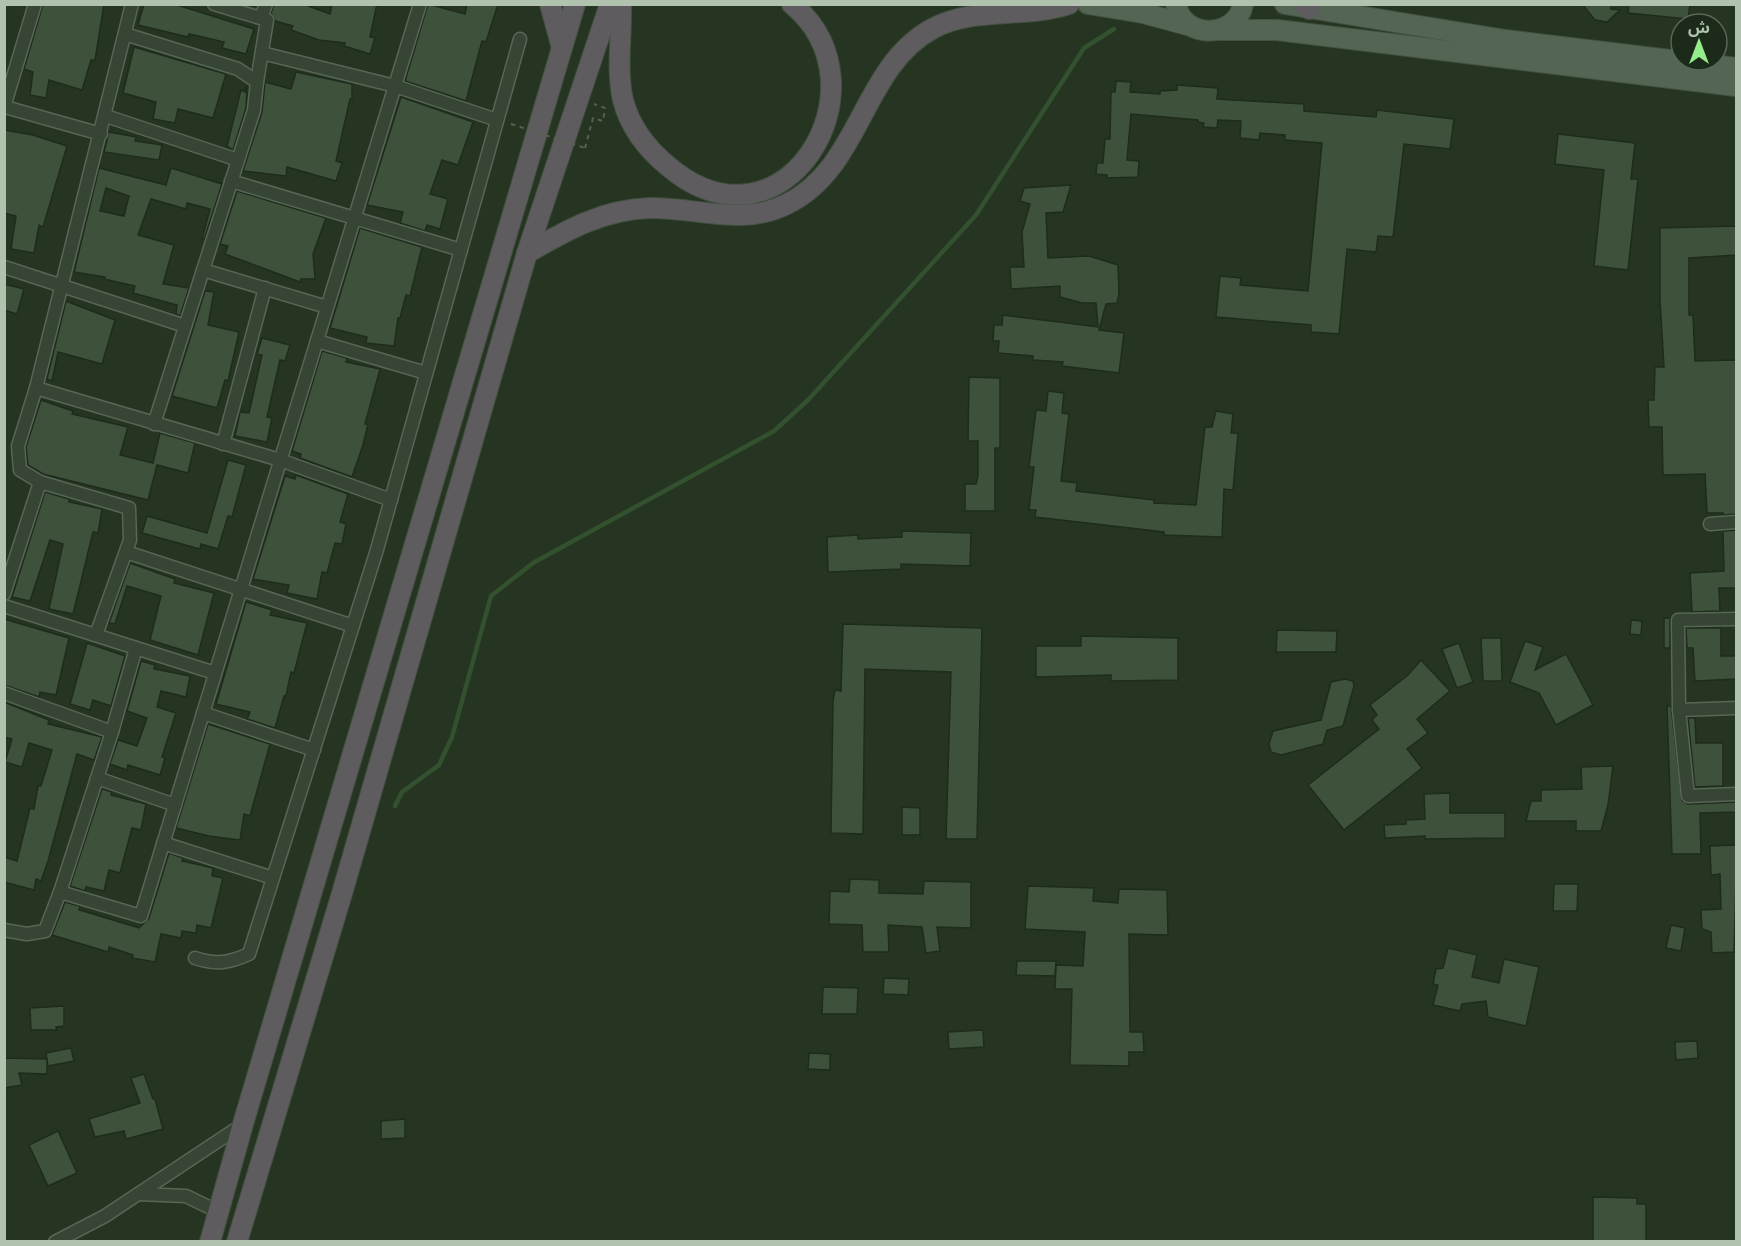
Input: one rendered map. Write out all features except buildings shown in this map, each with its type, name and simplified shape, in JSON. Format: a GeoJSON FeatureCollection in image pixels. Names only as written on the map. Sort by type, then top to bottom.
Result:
{"type":"FeatureCollection","features":[{"type":"Feature","properties":{"kind":"highway"},"geometry":{"type":"LineString","coordinates":[[550,4],[562,49]]}},
{"type":"Feature","properties":{"kind":"highway"},"geometry":{"type":"LineString","coordinates":[[210,1242],[575,4]]}},
{"type":"Feature","properties":{"kind":"highway"},"geometry":{"type":"LineString","coordinates":[[237,1242],[343,890],[527,252],[610,4]]}},
{"type":"Feature","properties":{"kind":"highway"},"geometry":{"type":"LineString","coordinates":[[621,4],[621,88],[626,109],[635,128],[659,159],[682,178],[710,192],[734,196],[762,192],[789,179],[812,154],[820,139],[828,114],[829,66],[822,44],[810,22],[792,4]]}},
{"type":"Feature","properties":{"kind":"highway"},"geometry":{"type":"LineString","coordinates":[[527,252],[574,226],[622,210],[652,208],[745,216],[768,212],[789,204],[826,174],[839,157],[891,65],[915,40],[930,30],[963,16],[1044,12],[1069,4]]}},
{"type":"Feature","properties":{"kind":"main road"},"geometry":{"type":"LineString","coordinates":[[1088,4],[1143,13],[1211,32],[1277,30],[1539,53],[1703,73],[1737,86]]}},
{"type":"Feature","properties":{"kind":"main road"},"geometry":{"type":"LineString","coordinates":[[1176,4],[1179,14],[1191,26]]}},
{"type":"Feature","properties":{"kind":"main road"},"geometry":{"type":"LineString","coordinates":[[1221,30],[1239,18],[1243,4]]}},
{"type":"Feature","properties":{"kind":"main road"},"geometry":{"type":"LineString","coordinates":[[1285,4],[1539,53]]}},
{"type":"Feature","properties":{"kind":"main road"},"geometry":{"type":"LineString","coordinates":[[1703,73],[1737,68]]}},
{"type":"Feature","properties":{"kind":"street"},"geometry":{"type":"LineString","coordinates":[[35,4],[5,107],[101,134]]}},
{"type":"Feature","properties":{"kind":"street"},"geometry":{"type":"LineString","coordinates":[[96,635],[130,540],[129,508],[40,482],[20,470],[18,446],[36,388],[106,116],[132,4]]}},
{"type":"Feature","properties":{"kind":"street"},"geometry":{"type":"LineString","coordinates":[[154,424],[254,110],[267,20],[214,4]]}},
{"type":"Feature","properties":{"kind":"street"},"geometry":{"type":"LineString","coordinates":[[261,18],[266,4]]}},
{"type":"Feature","properties":{"kind":"street"},"geometry":{"type":"LineString","coordinates":[[60,892],[141,916],[420,4]]}},
{"type":"Feature","properties":{"kind":"street"},"geometry":{"type":"LineString","coordinates":[[125,34],[238,69],[257,82]]}},
{"type":"Feature","properties":{"kind":"street"},"geometry":{"type":"LineString","coordinates":[[195,958],[211,963],[229,963],[249,954],[391,500],[520,39]]}},
{"type":"Feature","properties":{"kind":"street"},"geometry":{"type":"LineString","coordinates":[[262,54],[395,86],[497,120]]}},
{"type":"Feature","properties":{"kind":"street"},"geometry":{"type":"LineString","coordinates":[[106,116],[238,160]]}},
{"type":"Feature","properties":{"kind":"street"},"geometry":{"type":"LineString","coordinates":[[231,181],[461,250]]}},
{"type":"Feature","properties":{"kind":"street"},"geometry":{"type":"LineString","coordinates":[[4,267],[185,326]]}},
{"type":"Feature","properties":{"kind":"street"},"geometry":{"type":"LineString","coordinates":[[202,270],[327,307]]}},
{"type":"Feature","properties":{"kind":"street"},"geometry":{"type":"LineString","coordinates":[[223,444],[265,288]]}},
{"type":"Feature","properties":{"kind":"street"},"geometry":{"type":"LineString","coordinates":[[316,341],[426,373]]}},
{"type":"Feature","properties":{"kind":"street"},"geometry":{"type":"LineString","coordinates":[[36,388],[280,460],[391,500]]}},
{"type":"Feature","properties":{"kind":"street"},"geometry":{"type":"LineString","coordinates":[[4,594],[40,482]]}},
{"type":"Feature","properties":{"kind":"street"},"geometry":{"type":"LineString","coordinates":[[1710,524],[1737,522]]}},
{"type":"Feature","properties":{"kind":"street"},"geometry":{"type":"LineString","coordinates":[[126,552],[353,626]]}},
{"type":"Feature","properties":{"kind":"street"},"geometry":{"type":"LineString","coordinates":[[4,606],[215,673]]}},
{"type":"Feature","properties":{"kind":"street"},"geometry":{"type":"LineString","coordinates":[[1737,619],[1678,620],[1680,710],[1688,796],[1737,794]]}},
{"type":"Feature","properties":{"kind":"street"},"geometry":{"type":"LineString","coordinates":[[4,930],[27,934],[45,931],[112,732],[136,648]]}},
{"type":"Feature","properties":{"kind":"street"},"geometry":{"type":"LineString","coordinates":[[4,693],[112,732]]}},
{"type":"Feature","properties":{"kind":"street"},"geometry":{"type":"LineString","coordinates":[[1680,710],[1737,708]]}},
{"type":"Feature","properties":{"kind":"street"},"geometry":{"type":"LineString","coordinates":[[203,713],[314,750]]}},
{"type":"Feature","properties":{"kind":"street"},"geometry":{"type":"LineString","coordinates":[[97,778],[175,805]]}},
{"type":"Feature","properties":{"kind":"street"},"geometry":{"type":"LineString","coordinates":[[163,843],[273,878]]}},
{"type":"Feature","properties":{"kind":"street"},"geometry":{"type":"LineString","coordinates":[[55,1242],[105,1216],[243,1124]]}},
{"type":"Feature","properties":{"kind":"street"},"geometry":{"type":"LineString","coordinates":[[138,1194],[186,1196],[219,1212]]}},
{"type":"Feature","properties":{"kind":"path"},"geometry":{"type":"LineString","coordinates":[[511,124],[585,148],[593,118],[603,121],[605,108],[580,99]]}},
{"type":"Feature","properties":{"kind":"waterway"},"geometry":{"type":"LineString","coordinates":[[395,806],[402,792],[439,765],[452,737],[491,596],[533,563],[774,431],[808,400],[976,215],[1084,48],[1114,29]]}}]}
